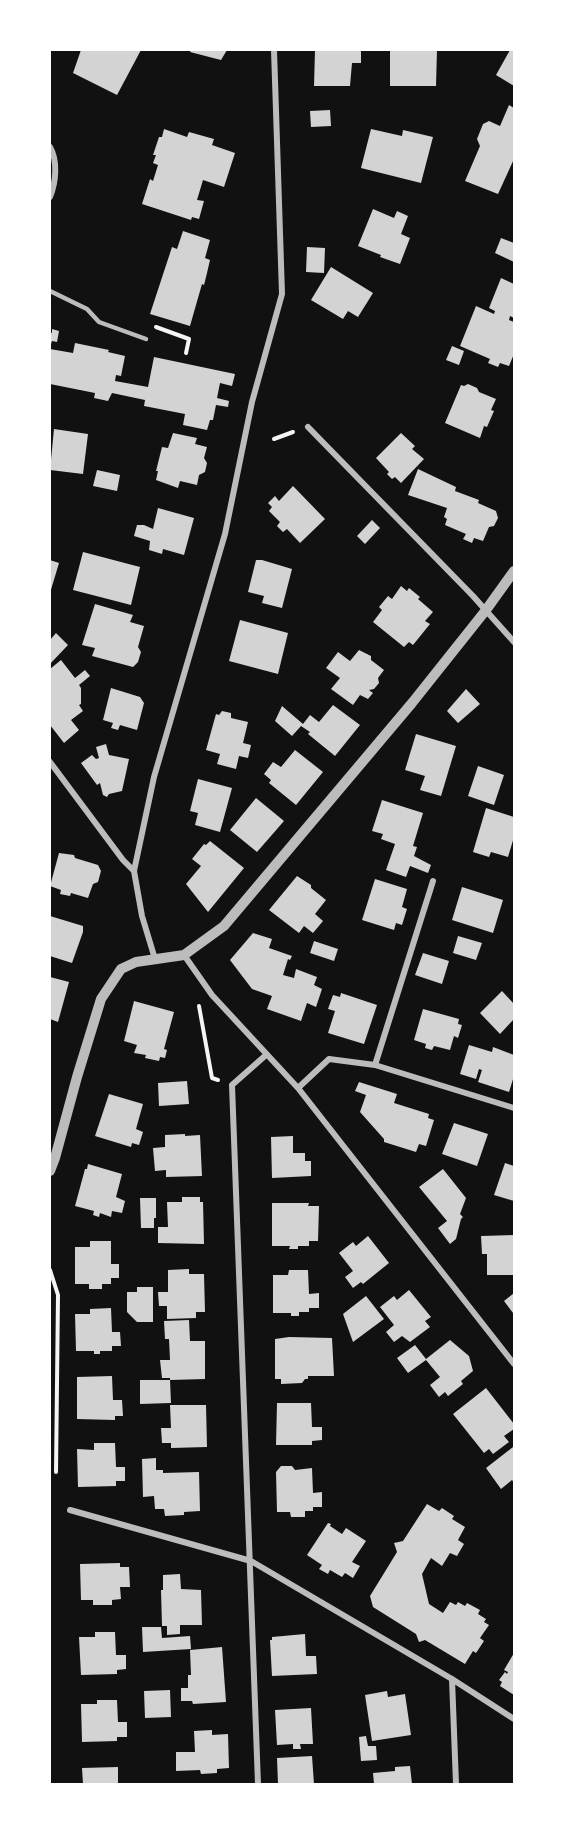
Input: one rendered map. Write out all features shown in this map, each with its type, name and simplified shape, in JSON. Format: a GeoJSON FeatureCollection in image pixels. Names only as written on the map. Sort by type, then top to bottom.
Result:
{"type":"FeatureCollection","features":[{"type":"Feature","properties":{"kind":"street"},"geometry":{"type":"LineString","coordinates":[[156,959],[142,916],[134,871],[154,777],[225,534],[252,402],[282,294],[274,50]]}},
{"type":"Feature","properties":{"kind":"street"},"geometry":{"type":"LineString","coordinates":[[50,147],[55,162],[55,174],[50,197]]}},
{"type":"Feature","properties":{"kind":"street"},"geometry":{"type":"LineString","coordinates":[[308,427],[486,610],[514,642]]}},
{"type":"Feature","properties":{"kind":"street"},"geometry":{"type":"LineString","coordinates":[[50,1171],[101,999],[121,969],[136,962],[184,955],[225,926],[412,703],[514,571]]}},
{"type":"Feature","properties":{"kind":"street"},"geometry":{"type":"LineString","coordinates":[[50,762],[123,860],[134,871]]}},
{"type":"Feature","properties":{"kind":"street"},"geometry":{"type":"LineString","coordinates":[[375,1065],[433,881]]}},
{"type":"Feature","properties":{"kind":"street"},"geometry":{"type":"LineString","coordinates":[[184,955],[212,995],[298,1088],[514,1364]]}},
{"type":"Feature","properties":{"kind":"street"},"geometry":{"type":"LineString","coordinates":[[258,1785],[232,1085],[266,1055]]}},
{"type":"Feature","properties":{"kind":"street"},"geometry":{"type":"LineString","coordinates":[[298,1088],[329,1059],[375,1065],[514,1108]]}},
{"type":"Feature","properties":{"kind":"street"},"geometry":{"type":"LineString","coordinates":[[70,1510],[251,1561],[452,1679],[514,1719]]}},
{"type":"Feature","properties":{"kind":"street"},"geometry":{"type":"LineString","coordinates":[[452,1679],[456,1785]]}},
{"type":"Feature","properties":{"kind":"lane"},"geometry":{"type":"LineString","coordinates":[[50,291],[87,309],[99,322],[146,339]]}},
{"type":"Feature","properties":{"kind":"path"},"geometry":{"type":"LineString","coordinates":[[146,323],[189,339],[186,353]]}},
{"type":"Feature","properties":{"kind":"path"},"geometry":{"type":"LineString","coordinates":[[198,1006],[212,1078],[232,1085]]}},
{"type":"Feature","properties":{"kind":"path"},"geometry":{"type":"LineString","coordinates":[[50,1270],[58,1295],[56,1472]]}},
{"type":"Feature","properties":{"kind":"building"},"geometry":{"type":"Polygon","coordinates":[[[81,50],[141,50],[117,95],[73,73],[81,50]]]}},
{"type":"Feature","properties":{"kind":"building"},"geometry":{"type":"Polygon","coordinates":[[[191,50],[227,50],[221,60],[190,52],[191,50]]]}},
{"type":"Feature","properties":{"kind":"building"},"geometry":{"type":"Polygon","coordinates":[[[315,50],[361,50],[361,63],[352,63],[350,86],[314,86],[315,50]]]}},
{"type":"Feature","properties":{"kind":"building"},"geometry":{"type":"Polygon","coordinates":[[[390,50],[437,50],[436,86],[390,86],[390,50]]]}},
{"type":"Feature","properties":{"kind":"building"},"geometry":{"type":"Polygon","coordinates":[[[510,50],[514,50],[514,86],[496,75],[510,50]]]}},
{"type":"Feature","properties":{"kind":"building"},"geometry":{"type":"Polygon","coordinates":[[[509,105],[514,108],[514,159],[498,194],[465,181],[480,146],[477,139],[483,124],[489,121],[500,126],[509,105]]]}},
{"type":"Feature","properties":{"kind":"building"},"geometry":{"type":"Polygon","coordinates":[[[330,110],[331,126],[311,127],[310,111],[330,110]]]}},
{"type":"Feature","properties":{"kind":"building"},"geometry":{"type":"Polygon","coordinates":[[[164,129],[187,137],[189,132],[214,139],[212,145],[235,153],[224,187],[203,180],[197,200],[204,201],[199,219],[192,217],[191,220],[142,204],[150,179],[153,181],[158,165],[153,163],[156,155],[153,155],[164,129]]]}},
{"type":"Feature","properties":{"kind":"building"},"geometry":{"type":"Polygon","coordinates":[[[371,129],[402,136],[403,130],[433,137],[421,183],[361,168],[371,129]]]}},
{"type":"Feature","properties":{"kind":"building"},"geometry":{"type":"Polygon","coordinates":[[[373,209],[394,218],[397,211],[408,216],[401,234],[410,238],[400,264],[358,246],[373,209]]]}},
{"type":"Feature","properties":{"kind":"building"},"geometry":{"type":"Polygon","coordinates":[[[183,231],[210,240],[205,258],[210,260],[207,273],[190,326],[150,314],[172,247],[177,249],[183,231]]]}},
{"type":"Feature","properties":{"kind":"building"},"geometry":{"type":"Polygon","coordinates":[[[501,238],[514,243],[514,262],[495,253],[501,238]]]}},
{"type":"Feature","properties":{"kind":"building"},"geometry":{"type":"Polygon","coordinates":[[[307,247],[325,248],[324,273],[306,272],[307,247]]]}},
{"type":"Feature","properties":{"kind":"building"},"geometry":{"type":"Polygon","coordinates":[[[331,267],[373,293],[358,317],[348,311],[343,319],[311,300],[331,267]]]}},
{"type":"Feature","properties":{"kind":"building"},"geometry":{"type":"Polygon","coordinates":[[[501,278],[514,284],[514,318],[510,316],[509,320],[514,322],[514,354],[509,366],[500,363],[498,367],[488,363],[490,359],[460,346],[476,306],[494,314],[495,311],[489,308],[501,278]]]}},
{"type":"Feature","properties":{"kind":"building"},"geometry":{"type":"Polygon","coordinates":[[[52,329],[59,331],[57,342],[52,341],[50,347],[50,332],[52,333],[52,329]]]}},
{"type":"Feature","properties":{"kind":"building"},"geometry":{"type":"Polygon","coordinates":[[[75,343],[125,356],[121,376],[116,375],[115,381],[148,387],[154,357],[235,374],[232,386],[220,383],[217,398],[229,401],[228,407],[216,405],[213,420],[210,420],[207,430],[183,425],[185,414],[144,406],[145,400],[112,393],[108,401],[94,398],[95,393],[50,384],[50,349],[73,353],[75,343]]]}},
{"type":"Feature","properties":{"kind":"building"},"geometry":{"type":"Polygon","coordinates":[[[452,346],[464,351],[459,365],[446,360],[452,346]]]}},
{"type":"Feature","properties":{"kind":"building"},"geometry":{"type":"Polygon","coordinates":[[[468,384],[477,388],[479,392],[496,399],[491,410],[494,411],[487,427],[484,426],[480,438],[445,423],[461,385],[468,384]]]}},
{"type":"Feature","properties":{"kind":"building"},"geometry":{"type":"Polygon","coordinates":[[[54,429],[88,434],[83,474],[50,470],[54,429]]]}},
{"type":"Feature","properties":{"kind":"building"},"geometry":{"type":"Polygon","coordinates":[[[173,433],[197,438],[195,444],[207,447],[204,458],[207,463],[205,472],[199,475],[197,485],[180,481],[178,488],[156,480],[162,447],[168,448],[173,433]]]}},
{"type":"Feature","properties":{"kind":"building"},"geometry":{"type":"Polygon","coordinates":[[[401,433],[415,446],[412,449],[424,459],[401,483],[395,477],[392,479],[387,474],[389,472],[376,458],[401,433]]]}},
{"type":"Feature","properties":{"kind":"building"},"geometry":{"type":"Polygon","coordinates":[[[418,469],[456,487],[455,491],[479,500],[478,503],[496,511],[498,518],[494,526],[489,527],[483,541],[474,538],[472,543],[463,539],[466,534],[445,525],[447,519],[444,517],[447,508],[408,495],[418,469]]]}},
{"type":"Feature","properties":{"kind":"building"},"geometry":{"type":"Polygon","coordinates":[[[97,470],[120,475],[117,491],[93,486],[97,470]]]}},
{"type":"Feature","properties":{"kind":"building"},"geometry":{"type":"Polygon","coordinates":[[[293,486],[325,519],[300,543],[287,529],[283,532],[277,526],[280,522],[269,511],[272,507],[268,503],[275,496],[279,501],[293,486]]]}},
{"type":"Feature","properties":{"kind":"building"},"geometry":{"type":"Polygon","coordinates":[[[158,508],[194,518],[184,555],[163,549],[162,554],[149,550],[150,541],[134,536],[137,525],[153,529],[158,508]]]}},
{"type":"Feature","properties":{"kind":"building"},"geometry":{"type":"Polygon","coordinates":[[[372,520],[380,528],[365,544],[357,536],[372,520]]]}},
{"type":"Feature","properties":{"kind":"building"},"geometry":{"type":"Polygon","coordinates":[[[83,552],[140,567],[131,605],[73,590],[83,552]]]}},
{"type":"Feature","properties":{"kind":"building"},"geometry":{"type":"Polygon","coordinates":[[[50,560],[59,563],[50,593],[50,560]]]}},
{"type":"Feature","properties":{"kind":"building"},"geometry":{"type":"Polygon","coordinates":[[[256,560],[292,569],[282,608],[262,603],[264,596],[248,592],[256,560]]]}},
{"type":"Feature","properties":{"kind":"building"},"geometry":{"type":"Polygon","coordinates":[[[401,586],[407,591],[409,588],[433,612],[425,621],[430,624],[413,645],[409,642],[404,647],[373,622],[382,610],[379,607],[388,596],[392,599],[401,586]]]}},
{"type":"Feature","properties":{"kind":"building"},"geometry":{"type":"Polygon","coordinates":[[[95,604],[133,615],[130,622],[144,626],[138,647],[141,652],[138,662],[133,667],[92,656],[95,648],[82,645],[95,604]]]}},
{"type":"Feature","properties":{"kind":"building"},"geometry":{"type":"Polygon","coordinates":[[[240,620],[288,633],[278,674],[229,661],[240,620]]]}},
{"type":"Feature","properties":{"kind":"building"},"geometry":{"type":"Polygon","coordinates":[[[56,633],[68,645],[50,664],[50,640],[56,633]]]}},
{"type":"Feature","properties":{"kind":"building"},"geometry":{"type":"Polygon","coordinates":[[[359,650],[371,656],[371,660],[384,670],[378,678],[379,683],[374,689],[369,690],[373,693],[368,699],[360,695],[353,705],[331,689],[340,678],[326,668],[338,652],[350,661],[359,650]]]}},
{"type":"Feature","properties":{"kind":"building"},"geometry":{"type":"Polygon","coordinates":[[[61,660],[75,678],[85,670],[90,676],[79,685],[81,704],[79,705],[83,711],[71,720],[79,730],[64,743],[50,725],[50,669],[61,660]]]}},
{"type":"Feature","properties":{"kind":"building"},"geometry":{"type":"Polygon","coordinates":[[[111,688],[140,697],[144,703],[137,730],[120,725],[118,730],[111,728],[113,723],[103,720],[111,688]]]}},
{"type":"Feature","properties":{"kind":"building"},"geometry":{"type":"Polygon","coordinates":[[[466,689],[480,704],[458,723],[447,711],[466,689]]]}},
{"type":"Feature","properties":{"kind":"building"},"geometry":{"type":"Polygon","coordinates":[[[333,705],[360,725],[335,756],[301,726],[292,736],[275,721],[282,706],[303,724],[310,715],[319,722],[333,705]]]}},
{"type":"Feature","properties":{"kind":"building"},"geometry":{"type":"Polygon","coordinates":[[[222,711],[231,713],[231,718],[248,722],[243,743],[251,745],[248,758],[239,756],[236,769],[217,764],[220,754],[206,750],[216,714],[219,715],[222,711]]]}},
{"type":"Feature","properties":{"kind":"building"},"geometry":{"type":"Polygon","coordinates":[[[416,734],[456,746],[441,796],[420,790],[425,776],[405,770],[416,734]]]}},
{"type":"Feature","properties":{"kind":"building"},"geometry":{"type":"Polygon","coordinates":[[[106,744],[109,755],[129,759],[122,791],[109,794],[107,797],[103,795],[100,783],[97,785],[81,763],[92,755],[96,759],[99,758],[96,747],[106,744]]]}},
{"type":"Feature","properties":{"kind":"building"},"geometry":{"type":"Polygon","coordinates":[[[295,750],[323,772],[296,805],[269,783],[271,780],[264,774],[273,762],[281,767],[295,750]]]}},
{"type":"Feature","properties":{"kind":"building"},"geometry":{"type":"Polygon","coordinates":[[[478,766],[504,775],[494,805],[468,796],[478,766]]]}},
{"type":"Feature","properties":{"kind":"building"},"geometry":{"type":"Polygon","coordinates":[[[198,779],[232,788],[220,832],[195,825],[198,813],[190,811],[198,779]]]}},
{"type":"Feature","properties":{"kind":"building"},"geometry":{"type":"Polygon","coordinates":[[[256,798],[284,821],[257,852],[230,830],[256,798]]]}},
{"type":"Feature","properties":{"kind":"building"},"geometry":{"type":"Polygon","coordinates":[[[382,800],[423,813],[413,846],[417,847],[414,856],[431,865],[428,873],[410,866],[406,877],[386,870],[395,844],[381,839],[383,834],[372,831],[382,800]]]}},
{"type":"Feature","properties":{"kind":"building"},"geometry":{"type":"Polygon","coordinates":[[[486,808],[514,817],[514,837],[508,857],[491,852],[489,857],[473,852],[486,808]]]}},
{"type":"Feature","properties":{"kind":"building"},"geometry":{"type":"Polygon","coordinates":[[[210,841],[244,868],[208,912],[186,884],[201,866],[192,859],[204,844],[210,841]]]}},
{"type":"Feature","properties":{"kind":"building"},"geometry":{"type":"Polygon","coordinates":[[[59,853],[74,855],[75,858],[98,865],[101,871],[98,882],[93,884],[88,898],[71,893],[70,896],[60,894],[61,890],[50,886],[59,853]]]}},
{"type":"Feature","properties":{"kind":"building"},"geometry":{"type":"Polygon","coordinates":[[[297,876],[311,885],[311,888],[326,900],[315,914],[323,921],[313,933],[304,926],[299,933],[269,910],[297,876]]]}},
{"type":"Feature","properties":{"kind":"building"},"geometry":{"type":"Polygon","coordinates":[[[375,879],[407,889],[402,907],[407,909],[402,925],[396,923],[394,930],[362,920],[375,879]]]}},
{"type":"Feature","properties":{"kind":"building"},"geometry":{"type":"Polygon","coordinates":[[[462,887],[503,900],[493,933],[452,920],[462,887]]]}},
{"type":"Feature","properties":{"kind":"building"},"geometry":{"type":"Polygon","coordinates":[[[50,916],[83,926],[72,963],[50,956],[50,916]]]}},
{"type":"Feature","properties":{"kind":"building"},"geometry":{"type":"Polygon","coordinates":[[[253,933],[272,939],[269,948],[292,956],[290,960],[288,959],[283,975],[294,978],[296,969],[317,977],[314,985],[322,989],[316,1007],[307,1003],[301,1021],[267,1009],[272,996],[252,989],[230,960],[253,933]]]}},
{"type":"Feature","properties":{"kind":"building"},"geometry":{"type":"Polygon","coordinates":[[[458,936],[482,943],[476,960],[453,953],[458,936]]]}},
{"type":"Feature","properties":{"kind":"building"},"geometry":{"type":"Polygon","coordinates":[[[314,941],[338,949],[334,961],[310,953],[314,941]]]}},
{"type":"Feature","properties":{"kind":"building"},"geometry":{"type":"Polygon","coordinates":[[[423,953],[449,961],[442,984],[415,975],[423,953]]]}},
{"type":"Feature","properties":{"kind":"building"},"geometry":{"type":"Polygon","coordinates":[[[50,977],[69,982],[58,1022],[50,1019],[50,977]]]}},
{"type":"Feature","properties":{"kind":"building"},"geometry":{"type":"Polygon","coordinates":[[[502,991],[514,1004],[514,1019],[500,1034],[480,1013],[502,991]]]}},
{"type":"Feature","properties":{"kind":"building"},"geometry":{"type":"Polygon","coordinates":[[[341,993],[377,1005],[364,1044],[328,1033],[335,1011],[328,1009],[333,995],[340,997],[341,993]]]}},
{"type":"Feature","properties":{"kind":"building"},"geometry":{"type":"Polygon","coordinates":[[[134,1001],[174,1012],[164,1049],[167,1050],[165,1058],[160,1057],[159,1061],[134,1053],[137,1045],[124,1041],[134,1001]]]}},
{"type":"Feature","properties":{"kind":"building"},"geometry":{"type":"Polygon","coordinates":[[[423,1009],[459,1019],[458,1024],[462,1025],[458,1038],[454,1036],[450,1050],[434,1046],[432,1050],[425,1048],[426,1044],[414,1040],[423,1009]]]}},
{"type":"Feature","properties":{"kind":"building"},"geometry":{"type":"Polygon","coordinates":[[[469,1045],[492,1052],[493,1047],[514,1055],[514,1076],[509,1092],[478,1082],[482,1070],[479,1069],[476,1079],[460,1074],[469,1045]]]}},
{"type":"Feature","properties":{"kind":"building"},"geometry":{"type":"Polygon","coordinates":[[[187,1081],[189,1104],[159,1106],[158,1083],[187,1081]]]}},
{"type":"Feature","properties":{"kind":"building"},"geometry":{"type":"Polygon","coordinates":[[[359,1082],[397,1094],[394,1103],[429,1114],[428,1118],[434,1120],[426,1146],[419,1144],[416,1152],[384,1142],[384,1139],[360,1112],[366,1095],[355,1091],[359,1082]]]}},
{"type":"Feature","properties":{"kind":"building"},"geometry":{"type":"Polygon","coordinates":[[[109,1094],[143,1104],[136,1129],[143,1132],[139,1145],[132,1143],[131,1147],[95,1136],[109,1094]]]}},
{"type":"Feature","properties":{"kind":"building"},"geometry":{"type":"Polygon","coordinates":[[[454,1123],[488,1134],[477,1166],[442,1154],[454,1123]]]}},
{"type":"Feature","properties":{"kind":"building"},"geometry":{"type":"Polygon","coordinates":[[[185,1134],[185,1136],[200,1135],[202,1176],[166,1177],[166,1170],[155,1171],[153,1148],[165,1147],[165,1135],[185,1134]]]}},
{"type":"Feature","properties":{"kind":"building"},"geometry":{"type":"Polygon","coordinates":[[[293,1136],[293,1153],[305,1153],[305,1161],[311,1161],[311,1176],[272,1178],[271,1137],[293,1136]]]}},
{"type":"Feature","properties":{"kind":"building"},"geometry":{"type":"Polygon","coordinates":[[[505,1163],[514,1166],[514,1201],[494,1195],[505,1163]]]}},
{"type":"Feature","properties":{"kind":"building"},"geometry":{"type":"Polygon","coordinates":[[[88,1164],[122,1174],[116,1197],[125,1201],[122,1213],[112,1211],[111,1217],[100,1213],[99,1217],[93,1215],[94,1211],[75,1206],[88,1164]]]}},
{"type":"Feature","properties":{"kind":"building"},"geometry":{"type":"Polygon","coordinates":[[[443,1169],[466,1198],[460,1214],[463,1217],[456,1239],[450,1244],[438,1228],[447,1221],[419,1187],[443,1169]]]}},
{"type":"Feature","properties":{"kind":"building"},"geometry":{"type":"Polygon","coordinates":[[[182,1197],[200,1197],[200,1202],[203,1202],[204,1244],[158,1243],[158,1227],[168,1227],[167,1202],[182,1202],[182,1197]]]}},
{"type":"Feature","properties":{"kind":"building"},"geometry":{"type":"Polygon","coordinates":[[[140,1198],[156,1198],[154,1228],[141,1228],[140,1198]]]}},
{"type":"Feature","properties":{"kind":"building"},"geometry":{"type":"Polygon","coordinates":[[[272,1203],[309,1203],[308,1206],[319,1206],[318,1241],[309,1241],[309,1246],[298,1246],[298,1249],[289,1249],[290,1246],[272,1246],[272,1203]]]}},
{"type":"Feature","properties":{"kind":"building"},"geometry":{"type":"Polygon","coordinates":[[[514,1235],[514,1275],[487,1275],[487,1254],[482,1254],[481,1236],[514,1235]]]}},
{"type":"Feature","properties":{"kind":"building"},"geometry":{"type":"Polygon","coordinates":[[[368,1236],[389,1263],[363,1284],[361,1282],[353,1288],[345,1277],[353,1271],[339,1253],[353,1242],[356,1246],[368,1236]]]}},
{"type":"Feature","properties":{"kind":"building"},"geometry":{"type":"Polygon","coordinates":[[[90,1241],[111,1241],[111,1264],[119,1264],[119,1278],[111,1278],[111,1284],[102,1284],[102,1289],[89,1289],[89,1284],[75,1284],[75,1247],[90,1247],[90,1241]]]}},
{"type":"Feature","properties":{"kind":"building"},"geometry":{"type":"Polygon","coordinates":[[[189,1269],[189,1274],[204,1274],[205,1312],[196,1312],[196,1318],[167,1319],[167,1306],[159,1306],[158,1292],[168,1292],[168,1270],[189,1269]]]}},
{"type":"Feature","properties":{"kind":"building"},"geometry":{"type":"Polygon","coordinates":[[[289,1270],[308,1270],[309,1294],[319,1293],[319,1308],[309,1308],[309,1312],[299,1312],[299,1316],[291,1316],[291,1313],[273,1313],[273,1275],[288,1275],[289,1270]]]}},
{"type":"Feature","properties":{"kind":"building"},"geometry":{"type":"Polygon","coordinates":[[[137,1287],[153,1287],[153,1322],[137,1322],[127,1312],[127,1292],[137,1292],[137,1287]]]}},
{"type":"Feature","properties":{"kind":"building"},"geometry":{"type":"Polygon","coordinates":[[[409,1290],[431,1317],[425,1321],[430,1327],[410,1342],[402,1336],[394,1342],[386,1332],[394,1325],[380,1307],[394,1296],[397,1300],[409,1290]]]}},
{"type":"Feature","properties":{"kind":"building"},"geometry":{"type":"Polygon","coordinates":[[[514,1293],[514,1311],[513,1313],[504,1301],[514,1293]]]}},
{"type":"Feature","properties":{"kind":"building"},"geometry":{"type":"Polygon","coordinates":[[[366,1296],[384,1319],[353,1342],[343,1314],[366,1296]]]}},
{"type":"Feature","properties":{"kind":"building"},"geometry":{"type":"Polygon","coordinates":[[[111,1308],[112,1332],[120,1332],[121,1346],[112,1346],[112,1351],[100,1351],[100,1354],[94,1354],[94,1351],[76,1351],[75,1314],[90,1314],[90,1309],[111,1308]]]}},
{"type":"Feature","properties":{"kind":"building"},"geometry":{"type":"Polygon","coordinates":[[[189,1320],[190,1341],[205,1341],[205,1379],[170,1380],[170,1378],[162,1378],[160,1360],[170,1360],[169,1339],[165,1339],[164,1321],[189,1320]]]}},
{"type":"Feature","properties":{"kind":"building"},"geometry":{"type":"Polygon","coordinates":[[[332,1338],[334,1376],[308,1376],[308,1379],[302,1383],[281,1384],[281,1379],[275,1379],[275,1339],[332,1338]]]}},
{"type":"Feature","properties":{"kind":"building"},"geometry":{"type":"Polygon","coordinates":[[[450,1340],[469,1356],[473,1371],[461,1381],[463,1384],[448,1396],[445,1392],[439,1397],[430,1385],[440,1377],[426,1360],[408,1373],[397,1358],[415,1345],[426,1359],[450,1340]]]}},
{"type":"Feature","properties":{"kind":"building"},"geometry":{"type":"Polygon","coordinates":[[[112,1376],[113,1400],[122,1400],[123,1416],[115,1416],[115,1420],[77,1419],[77,1377],[112,1376]]]}},
{"type":"Feature","properties":{"kind":"building"},"geometry":{"type":"Polygon","coordinates":[[[140,1380],[170,1380],[171,1403],[140,1404],[140,1380]]]}},
{"type":"Feature","properties":{"kind":"building"},"geometry":{"type":"Polygon","coordinates":[[[486,1388],[514,1424],[514,1429],[504,1436],[509,1442],[493,1454],[489,1449],[484,1453],[453,1414],[486,1388]]]}},
{"type":"Feature","properties":{"kind":"building"},"geometry":{"type":"Polygon","coordinates":[[[277,1403],[311,1403],[312,1427],[322,1427],[322,1440],[312,1441],[312,1445],[276,1445],[277,1403]]]}},
{"type":"Feature","properties":{"kind":"building"},"geometry":{"type":"Polygon","coordinates":[[[170,1405],[206,1405],[207,1447],[171,1448],[171,1443],[162,1443],[161,1428],[171,1428],[170,1405]]]}},
{"type":"Feature","properties":{"kind":"building"},"geometry":{"type":"Polygon","coordinates":[[[94,1443],[115,1443],[116,1467],[125,1467],[125,1481],[116,1481],[116,1486],[78,1487],[77,1449],[94,1450],[94,1443]]]}},
{"type":"Feature","properties":{"kind":"building"},"geometry":{"type":"Polygon","coordinates":[[[513,1447],[514,1483],[512,1480],[501,1489],[486,1468],[513,1447]]]}},
{"type":"Feature","properties":{"kind":"building"},"geometry":{"type":"Polygon","coordinates":[[[156,1458],[156,1470],[163,1470],[163,1473],[199,1472],[200,1511],[165,1516],[164,1509],[155,1509],[154,1496],[143,1497],[142,1459],[156,1458]]]}},
{"type":"Feature","properties":{"kind":"building"},"geometry":{"type":"Polygon","coordinates":[[[281,1466],[292,1466],[295,1470],[312,1468],[313,1493],[322,1492],[322,1507],[313,1507],[313,1511],[305,1511],[305,1517],[291,1517],[290,1512],[277,1512],[276,1472],[281,1466]]]}},
{"type":"Feature","properties":{"kind":"building"},"geometry":{"type":"Polygon","coordinates":[[[427,1504],[439,1511],[442,1508],[454,1516],[452,1519],[465,1527],[458,1540],[464,1544],[457,1556],[450,1553],[442,1566],[431,1558],[422,1574],[429,1604],[443,1613],[450,1602],[456,1605],[458,1602],[465,1606],[467,1603],[480,1610],[478,1614],[486,1619],[484,1622],[489,1625],[480,1638],[484,1641],[476,1653],[473,1651],[465,1664],[425,1640],[419,1642],[416,1634],[373,1607],[370,1596],[397,1552],[394,1543],[403,1541],[427,1504]]]}},
{"type":"Feature","properties":{"kind":"building"},"geometry":{"type":"Polygon","coordinates":[[[328,1523],[342,1534],[346,1528],[366,1541],[352,1562],[360,1566],[353,1578],[345,1573],[342,1577],[330,1570],[328,1574],[319,1569],[322,1565],[307,1555],[328,1523]]]}},
{"type":"Feature","properties":{"kind":"building"},"geometry":{"type":"Polygon","coordinates":[[[120,1563],[120,1567],[129,1567],[130,1587],[120,1587],[121,1599],[112,1600],[112,1605],[93,1605],[93,1600],[81,1600],[80,1564],[120,1563]]]}},
{"type":"Feature","properties":{"kind":"building"},"geometry":{"type":"Polygon","coordinates":[[[180,1574],[181,1589],[201,1590],[202,1625],[180,1625],[180,1634],[167,1635],[167,1626],[162,1626],[163,1575],[180,1574]]]}},
{"type":"Feature","properties":{"kind":"building"},"geometry":{"type":"Polygon","coordinates":[[[142,1627],[161,1627],[162,1638],[190,1636],[191,1649],[143,1652],[142,1627]]]}},
{"type":"Feature","properties":{"kind":"building"},"geometry":{"type":"Polygon","coordinates":[[[95,1632],[115,1632],[116,1655],[126,1655],[126,1669],[117,1670],[117,1674],[81,1675],[79,1637],[95,1637],[95,1632]]]}},
{"type":"Feature","properties":{"kind":"building"},"geometry":{"type":"Polygon","coordinates":[[[305,1634],[306,1656],[316,1656],[317,1674],[272,1676],[270,1640],[272,1637],[305,1634]]]}},
{"type":"Feature","properties":{"kind":"building"},"geometry":{"type":"Polygon","coordinates":[[[222,1647],[226,1702],[193,1704],[192,1701],[181,1701],[181,1688],[188,1688],[188,1675],[191,1675],[190,1650],[222,1647]]]}},
{"type":"Feature","properties":{"kind":"building"},"geometry":{"type":"Polygon","coordinates":[[[514,1653],[514,1695],[500,1686],[502,1682],[499,1680],[505,1672],[507,1674],[508,1672],[504,1670],[514,1653]]]}},
{"type":"Feature","properties":{"kind":"building"},"geometry":{"type":"Polygon","coordinates":[[[170,1690],[171,1717],[145,1718],[144,1691],[170,1690]]]}},
{"type":"Feature","properties":{"kind":"building"},"geometry":{"type":"Polygon","coordinates":[[[387,1691],[388,1697],[405,1694],[411,1735],[372,1741],[365,1695],[387,1691]]]}},
{"type":"Feature","properties":{"kind":"building"},"geometry":{"type":"Polygon","coordinates":[[[97,1700],[117,1700],[118,1722],[127,1722],[127,1737],[117,1737],[117,1741],[82,1742],[81,1704],[97,1704],[97,1700]]]}},
{"type":"Feature","properties":{"kind":"building"},"geometry":{"type":"Polygon","coordinates":[[[311,1708],[313,1744],[300,1744],[301,1749],[293,1749],[293,1744],[277,1745],[275,1710],[311,1708]]]}},
{"type":"Feature","properties":{"kind":"building"},"geometry":{"type":"Polygon","coordinates":[[[212,1730],[212,1735],[228,1734],[229,1768],[217,1769],[217,1773],[201,1774],[200,1770],[176,1771],[176,1752],[195,1752],[194,1731],[212,1730]]]}},
{"type":"Feature","properties":{"kind":"building"},"geometry":{"type":"Polygon","coordinates":[[[366,1736],[368,1746],[376,1746],[377,1760],[361,1761],[359,1737],[366,1736]]]}},
{"type":"Feature","properties":{"kind":"building"},"geometry":{"type":"Polygon","coordinates":[[[312,1756],[314,1784],[278,1784],[277,1758],[312,1756]]]}},
{"type":"Feature","properties":{"kind":"building"},"geometry":{"type":"Polygon","coordinates":[[[410,1766],[412,1784],[374,1784],[373,1773],[395,1771],[395,1767],[410,1766]]]}},
{"type":"Feature","properties":{"kind":"building"},"geometry":{"type":"Polygon","coordinates":[[[118,1767],[118,1784],[83,1784],[82,1768],[118,1767]]]}}]}
